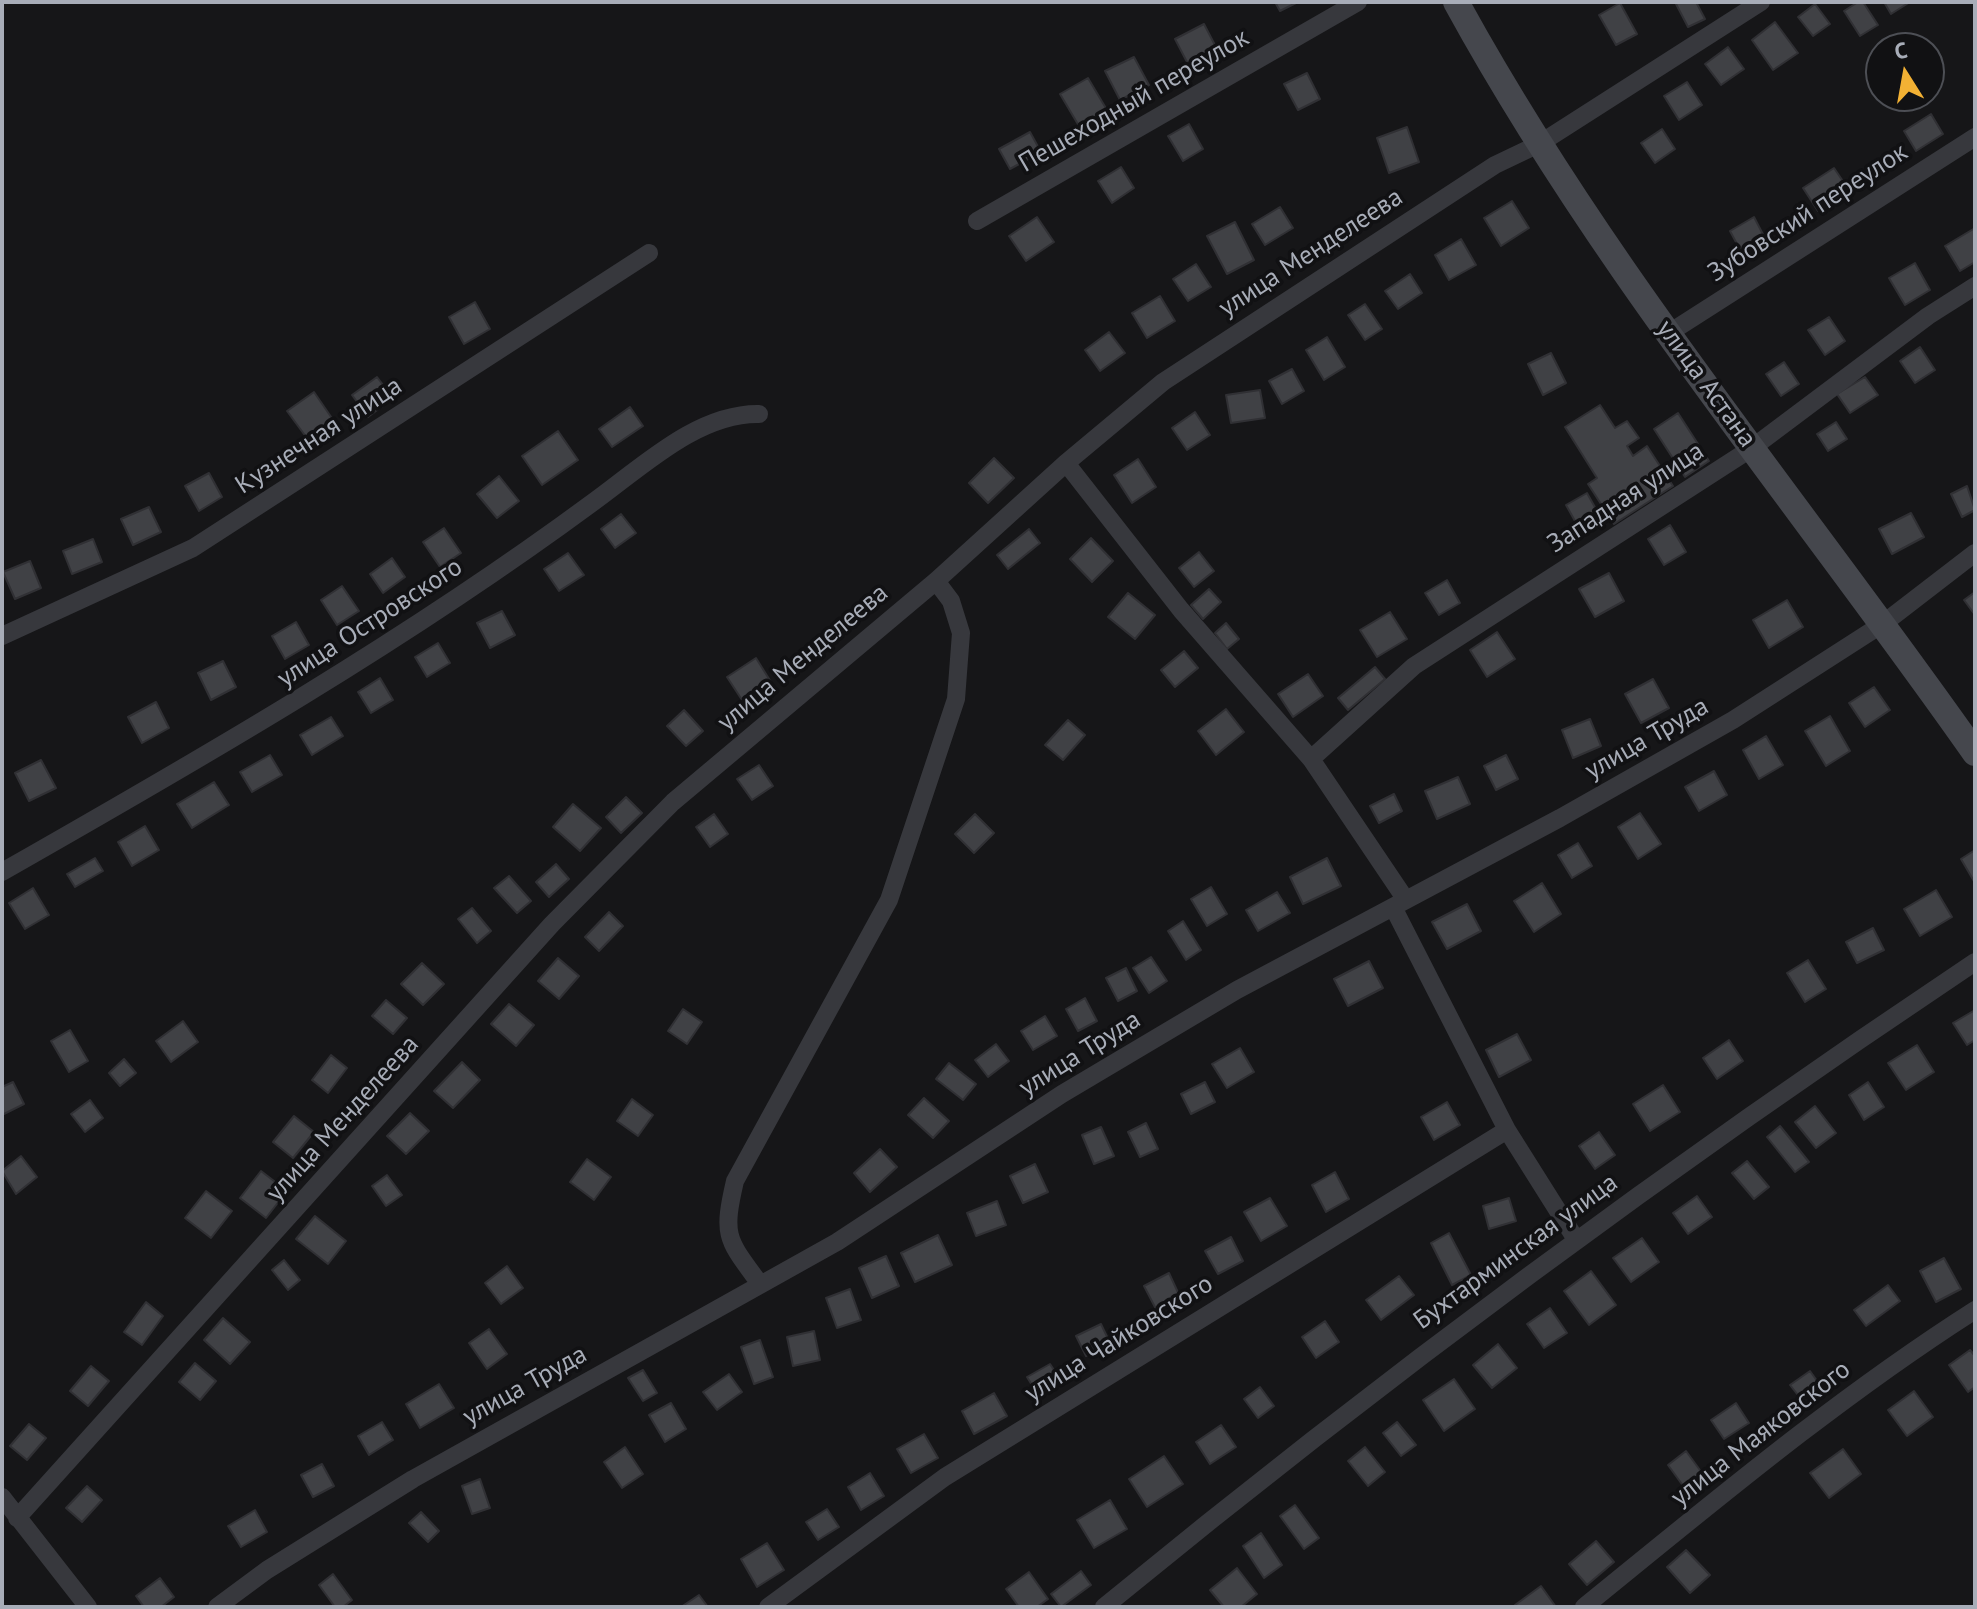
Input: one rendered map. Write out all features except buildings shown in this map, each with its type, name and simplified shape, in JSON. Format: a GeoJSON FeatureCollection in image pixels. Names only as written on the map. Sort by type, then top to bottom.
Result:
{"type":"FeatureCollection","features":[{"type":"Feature","properties":{"kind":"street","name":"Пешеходный переулок"},"geometry":{"type":"LineString","coordinates":[[977,221],[1358,2]]}},
{"type":"Feature","properties":{"kind":"street","name":"улица Астана"},"geometry":{"type":"LineString","coordinates":[[1456,2],[1539,144],[1669,333],[1884,623],[1975,753]]}},
{"type":"Feature","properties":{"kind":"street","name":"улица Менделеева"},"geometry":{"type":"LineString","coordinates":[[17,1518],[552,924],[673,802],[936,581],[1066,463],[1163,382],[1495,165],[1539,144],[1761,2]]}},
{"type":"Feature","properties":{"kind":"street","name":"Зубовский переулок"},"geometry":{"type":"LineString","coordinates":[[1669,333],[1975,137]]}},
{"type":"Feature","properties":{"kind":"street","name":"Кузнечная улица"},"geometry":{"type":"LineString","coordinates":[[2,636],[193,548],[649,253]]}},
{"type":"Feature","properties":{"kind":"street","name":"Западная улица"},"geometry":{"type":"LineString","coordinates":[[1311,759],[1414,666],[1752,448],[1928,316],[1975,286]]}},
{"type":"Feature","properties":{"kind":"street","name":"улица Островского"},"geometry":{"type":"LineString","coordinates":[[2,872],[258,727],[433,615],[670,446],[732,414],[759,414]]}},
{"type":"Feature","properties":{"kind":"street"},"geometry":{"type":"LineString","coordinates":[[1066,463],[1181,610],[1311,759],[1400,903],[1507,1130],[1575,1238]]}},
{"type":"Feature","properties":{"kind":"street","name":"улица Труда"},"geometry":{"type":"LineString","coordinates":[[217,1607],[267,1570],[413,1479],[760,1284],[921,1189],[1062,1094],[1237,990],[1560,818],[1733,720],[1884,623],[1975,553]]}},
{"type":"Feature","properties":{"kind":"street"},"geometry":{"type":"LineString","coordinates":[[760,1284],[731,1245],[726,1221],[735,1181],[889,900],[937,757],[956,699],[961,633],[951,601],[936,581]]}},
{"type":"Feature","properties":{"kind":"street","name":"Бухтарминская улица"},"geometry":{"type":"LineString","coordinates":[[1104,1607],[1397,1372],[1575,1238],[1975,962]]}},
{"type":"Feature","properties":{"kind":"street","name":"улица Чайковского"},"geometry":{"type":"LineString","coordinates":[[768,1607],[945,1477],[1507,1130]]}},
{"type":"Feature","properties":{"kind":"street","name":"улица Маяковского"},"geometry":{"type":"LineString","coordinates":[[1584,1607],[1787,1443],[1919,1346],[1975,1310]]}},
{"type":"Feature","properties":{"kind":"street"},"geometry":{"type":"LineString","coordinates":[[2,1497],[88,1607]]}}]}
